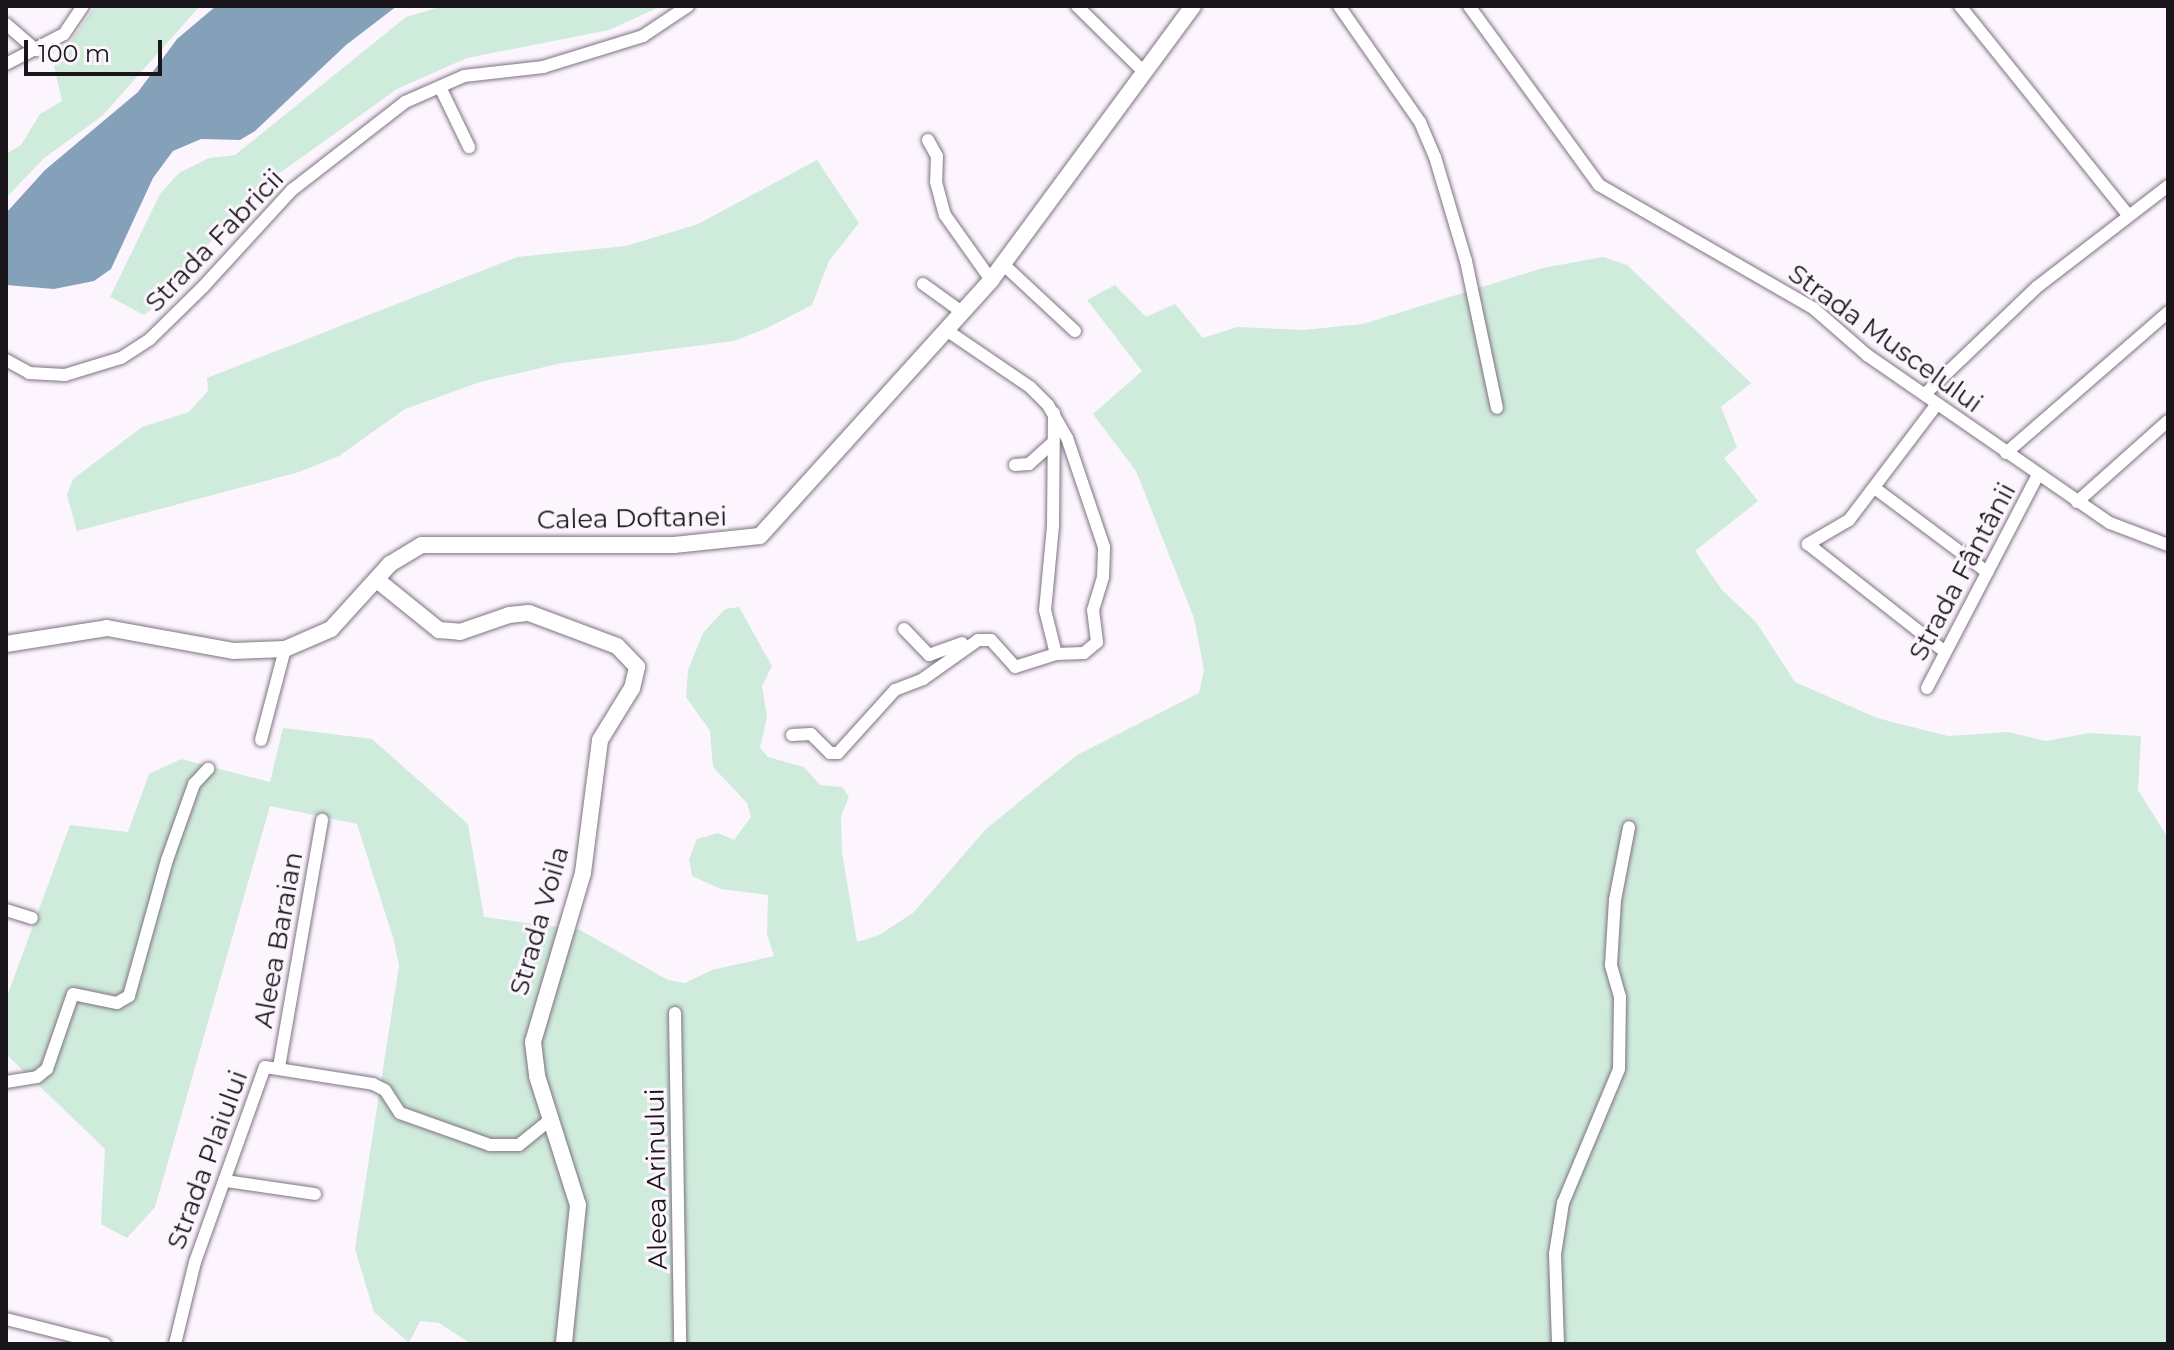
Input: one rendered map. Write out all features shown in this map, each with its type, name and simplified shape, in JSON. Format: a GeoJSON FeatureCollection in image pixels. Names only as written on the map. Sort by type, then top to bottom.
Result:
{"type":"FeatureCollection","features":[{"type":"Feature","properties":{"kind":"main road","name":"Calea Doftanei"},"geometry":{"type":"LineString","coordinates":[[6,644],[107,628],[233,651],[285,649],[331,629],[405,552],[431,543],[597,547],[751,540],[778,521],[1004,265],[1193,6]]}},
{"type":"Feature","properties":{"kind":"main road","name":"Strada Voila"},"geometry":{"type":"LineString","coordinates":[[377,580],[439,630],[460,632],[529,613],[598,638],[635,660],[636,681],[597,753],[583,873],[533,1042],[534,1065],[578,1205],[564,1344]]}},
{"type":"Feature","properties":{"kind":"street"},"geometry":{"type":"LineString","coordinates":[[6,64],[64,34],[83,6]]}},
{"type":"Feature","properties":{"kind":"street","name":"Strada Fabricii"},"geometry":{"type":"LineString","coordinates":[[6,360],[29,373],[65,375],[103,366],[135,349],[225,265],[292,190],[373,123],[440,87],[474,74],[543,67],[643,36],[688,6]]}},
{"type":"Feature","properties":{"kind":"street"},"geometry":{"type":"LineString","coordinates":[[1077,6],[1144,72]]}},
{"type":"Feature","properties":{"kind":"street"},"geometry":{"type":"LineString","coordinates":[[1339,6],[1420,122],[1435,157],[1466,261],[1497,408]]}},
{"type":"Feature","properties":{"kind":"street","name":"Strada Muscelului"},"geometry":{"type":"LineString","coordinates":[[1469,6],[1599,185],[1813,308],[2037,477],[2110,523],[2168,545]]}},
{"type":"Feature","properties":{"kind":"street"},"geometry":{"type":"LineString","coordinates":[[1960,6],[2128,215]]}},
{"type":"Feature","properties":{"kind":"street"},"geometry":{"type":"LineString","coordinates":[[6,24],[36,50]]}},
{"type":"Feature","properties":{"kind":"street"},"geometry":{"type":"LineString","coordinates":[[440,87],[469,147]]}},
{"type":"Feature","properties":{"kind":"street"},"geometry":{"type":"LineString","coordinates":[[928,140],[937,156],[936,182],[945,215],[991,280]]}},
{"type":"Feature","properties":{"kind":"street"},"geometry":{"type":"LineString","coordinates":[[1925,394],[2037,287],[2168,186]]}},
{"type":"Feature","properties":{"kind":"street"},"geometry":{"type":"LineString","coordinates":[[1004,265],[1075,331]]}},
{"type":"Feature","properties":{"kind":"street"},"geometry":{"type":"LineString","coordinates":[[923,284],[963,313]]}},
{"type":"Feature","properties":{"kind":"street"},"geometry":{"type":"LineString","coordinates":[[2006,453],[2168,312]]}},
{"type":"Feature","properties":{"kind":"street"},"geometry":{"type":"LineString","coordinates":[[904,629],[929,655],[978,640],[991,640],[1015,667],[1056,654],[1084,653],[1097,642],[1093,610],[1105,562],[1095,511],[1054,413],[1030,387],[946,330]]}},
{"type":"Feature","properties":{"kind":"street"},"geometry":{"type":"LineString","coordinates":[[1937,404],[1876,489],[1849,520],[1808,544],[1945,652]]}},
{"type":"Feature","properties":{"kind":"street"},"geometry":{"type":"LineString","coordinates":[[1054,413],[1051,444],[1053,526],[1045,610],[1056,654]]}},
{"type":"Feature","properties":{"kind":"street"},"geometry":{"type":"LineString","coordinates":[[2077,502],[2168,421]]}},
{"type":"Feature","properties":{"kind":"street"},"geometry":{"type":"LineString","coordinates":[[1015,465],[1029,464],[1051,444]]}},
{"type":"Feature","properties":{"kind":"street","name":"Strada Fântânii"},"geometry":{"type":"LineString","coordinates":[[1927,688],[2037,477]]}},
{"type":"Feature","properties":{"kind":"street"},"geometry":{"type":"LineString","coordinates":[[1876,489],[1987,572]]}},
{"type":"Feature","properties":{"kind":"street"},"geometry":{"type":"LineString","coordinates":[[792,735],[811,734],[830,753],[838,753],[895,690],[923,679],[978,640]]}},
{"type":"Feature","properties":{"kind":"street"},"geometry":{"type":"LineString","coordinates":[[261,740],[285,649]]}},
{"type":"Feature","properties":{"kind":"street"},"geometry":{"type":"LineString","coordinates":[[6,1082],[37,1077],[47,1069],[73,994],[117,1003],[129,996],[167,860],[194,784],[208,769]]}},
{"type":"Feature","properties":{"kind":"street","name":"Aleea Baraian"},"geometry":{"type":"LineString","coordinates":[[279,1067],[322,820]]}},
{"type":"Feature","properties":{"kind":"street"},"geometry":{"type":"LineString","coordinates":[[1558,1344],[1555,1254],[1563,1203],[1620,1058],[1620,997],[1611,965],[1615,900],[1629,827]]}},
{"type":"Feature","properties":{"kind":"street"},"geometry":{"type":"LineString","coordinates":[[6,910],[32,918]]}},
{"type":"Feature","properties":{"kind":"street","name":"Aleea Arinului"},"geometry":{"type":"LineString","coordinates":[[675,1013],[680,1344]]}},
{"type":"Feature","properties":{"kind":"street","name":"Strada Plaiului"},"geometry":{"type":"LineString","coordinates":[[175,1344],[195,1262],[263,1070],[279,1067],[373,1084],[385,1090],[400,1113],[490,1145],[519,1145],[551,1119]]}},
{"type":"Feature","properties":{"kind":"street"},"geometry":{"type":"LineString","coordinates":[[226,1181],[315,1194]]}},
{"type":"Feature","properties":{"kind":"street"},"geometry":{"type":"LineString","coordinates":[[6,1319],[105,1344]]}},
{"type":"Feature","properties":{"kind":"green space"},"geometry":{"type":"Polygon","coordinates":[[[95,6],[200,6],[102,116],[43,159],[6,198],[6,154],[21,145],[40,114],[62,101],[54,66],[95,6]]]}},
{"type":"Feature","properties":{"kind":"green space"},"geometry":{"type":"Polygon","coordinates":[[[443,6],[662,6],[609,30],[467,58],[397,89],[249,195],[161,302],[144,315],[110,297],[160,194],[179,173],[209,158],[235,155],[406,17],[443,6]]]}},
{"type":"Feature","properties":{"kind":"green space"},"geometry":{"type":"Polygon","coordinates":[[[817,160],[859,223],[829,261],[812,305],[767,328],[734,341],[562,363],[480,382],[405,409],[339,456],[299,472],[77,531],[67,495],[73,479],[142,427],[189,412],[208,391],[207,378],[517,257],[626,246],[698,224],[817,160]]]}},
{"type":"Feature","properties":{"kind":"green space"},"geometry":{"type":"Polygon","coordinates":[[[1603,257],[1627,265],[1751,383],[1721,407],[1737,447],[1724,458],[1758,501],[1695,551],[1722,590],[1756,622],[1795,682],[1877,718],[1948,736],[2008,732],[2046,741],[2089,733],[2141,736],[2138,790],[2168,838],[2168,1344],[471,1344],[439,1323],[420,1321],[409,1343],[374,1312],[355,1249],[399,966],[394,941],[357,824],[270,806],[155,1207],[127,1238],[101,1224],[105,1149],[6,1054],[6,999],[70,825],[128,832],[149,774],[181,759],[270,782],[283,728],[372,739],[468,824],[484,917],[580,930],[668,980],[685,983],[712,970],[774,956],[767,934],[768,895],[721,889],[692,876],[689,859],[697,839],[718,833],[734,840],[751,817],[747,803],[713,767],[710,731],[686,697],[688,670],[703,633],[725,609],[739,607],[772,666],[762,686],[767,717],[760,748],[768,757],[804,767],[820,785],[842,787],[849,797],[841,816],[842,852],[857,942],[879,935],[913,913],[986,829],[1077,755],[1199,693],[1204,670],[1194,618],[1136,471],[1093,414],[1142,371],[1087,300],[1115,285],[1146,317],[1175,304],[1203,338],[1237,327],[1303,330],[1363,324],[1543,268],[1603,257]]]}},
{"type":"Feature","properties":{"kind":"water"},"geometry":{"type":"Polygon","coordinates":[[[216,6],[397,6],[346,45],[255,131],[240,140],[201,139],[173,151],[153,178],[111,269],[94,281],[54,289],[6,285],[6,213],[45,170],[138,92],[177,39],[216,6]]]}}]}
